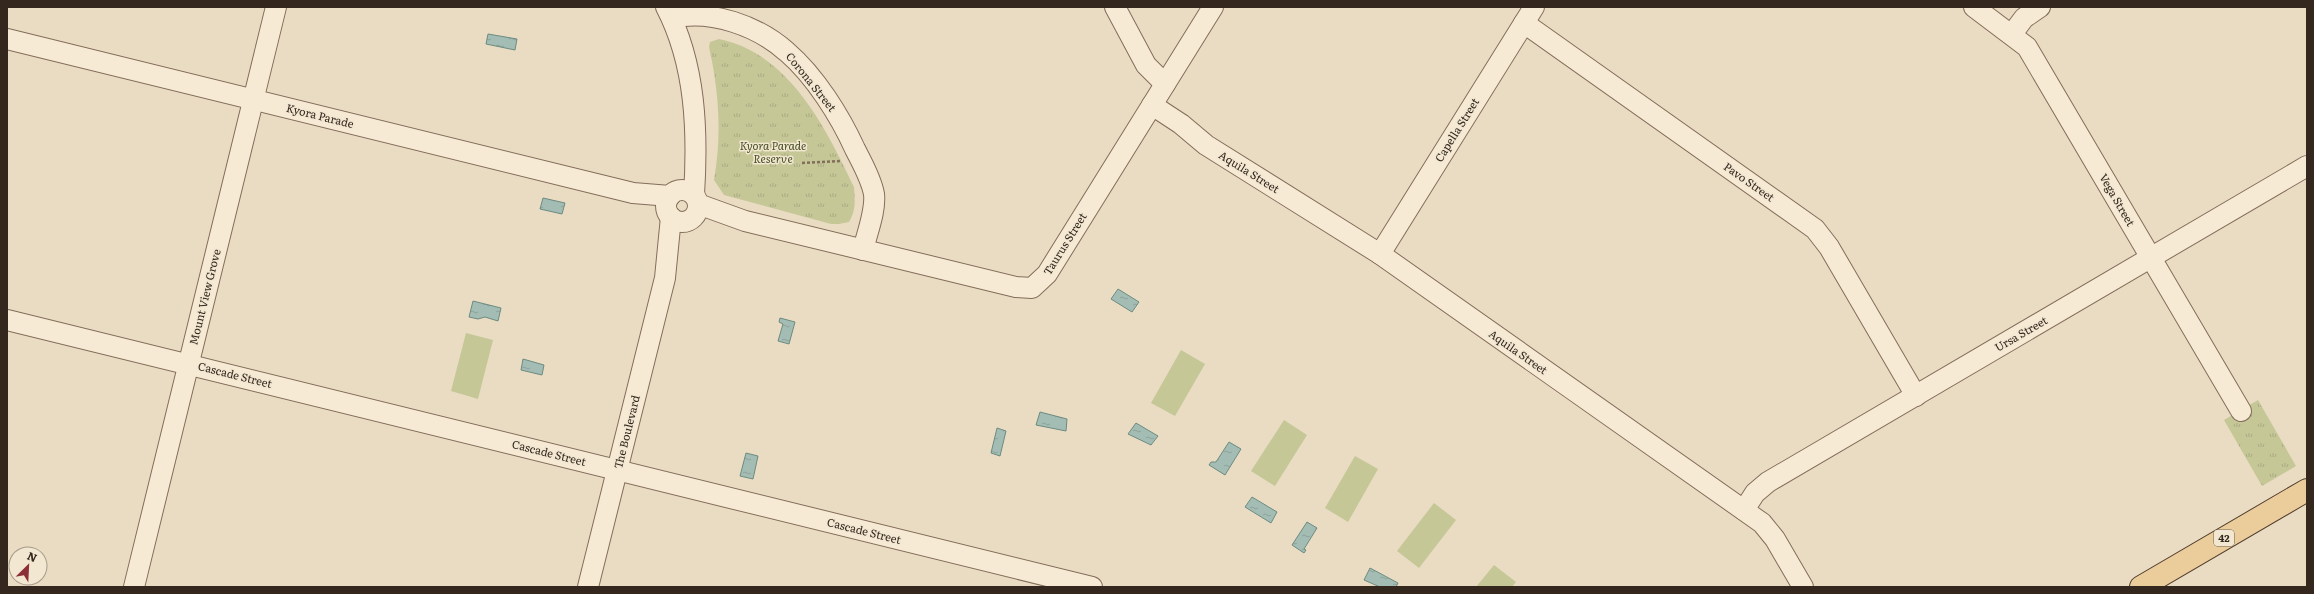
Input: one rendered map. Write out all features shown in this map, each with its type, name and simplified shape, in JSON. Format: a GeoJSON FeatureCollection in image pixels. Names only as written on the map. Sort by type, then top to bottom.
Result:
{"type":"FeatureCollection","features":[{"type":"Feature","properties":{"kind":"main road","name":"42"},"geometry":{"type":"LineString","coordinates":[[2141,587],[2307,490]]}},
{"type":"Feature","properties":{"kind":"street","name":"Mount View Grove"},"geometry":{"type":"LineString","coordinates":[[134,587],[276,7]]}},
{"type":"Feature","properties":{"kind":"street"},"geometry":{"type":"LineString","coordinates":[[1115,7],[1146,65],[1165,84]]}},
{"type":"Feature","properties":{"kind":"street","name":"Taurus Street"},"geometry":{"type":"LineString","coordinates":[[682,206],[1016,287],[1032,288],[1047,274],[1213,7]]}},
{"type":"Feature","properties":{"kind":"street","name":"Vega Street"},"geometry":{"type":"LineString","coordinates":[[1974,7],[2012,34],[2027,47],[2241,411]]}},
{"type":"Feature","properties":{"kind":"street"},"geometry":{"type":"LineString","coordinates":[[2012,34],[2024,18],[2040,7]]}},
{"type":"Feature","properties":{"kind":"street","name":"The Boulevard"},"geometry":{"type":"LineString","coordinates":[[588,587],[682,206],[694,125],[694,105],[687,62],[669,13]]}},
{"type":"Feature","properties":{"kind":"street","name":"Corona Street"},"geometry":{"type":"LineString","coordinates":[[669,13],[706,16],[748,28],[768,38],[788,52],[806,73],[840,119],[870,180],[874,203],[863,250]]}},
{"type":"Feature","properties":{"kind":"street","name":"Capella Street"},"geometry":{"type":"LineString","coordinates":[[1380,254],[1529,15]]}},
{"type":"Feature","properties":{"kind":"street","name":"Pavo Street"},"geometry":{"type":"LineString","coordinates":[[1529,15],[1815,229],[1829,247],[1916,396]]}},
{"type":"Feature","properties":{"kind":"street","name":"Kyora Parade"},"geometry":{"type":"LineString","coordinates":[[7,39],[682,206]]}},
{"type":"Feature","properties":{"kind":"street","name":"Aquila Street"},"geometry":{"type":"LineString","coordinates":[[1149,110],[1176,132],[1206,145],[1380,254],[1744,510],[1768,529],[1803,587]]}},
{"type":"Feature","properties":{"kind":"street","name":"Ursa Street"},"geometry":{"type":"LineString","coordinates":[[1744,510],[1755,493],[1768,482],[2307,166]]}},
{"type":"Feature","properties":{"kind":"street","name":"Cascade Street"},"geometry":{"type":"LineString","coordinates":[[7,320],[1092,587]]}},
{"type":"Feature","properties":{"kind":"path"},"geometry":{"type":"LineString","coordinates":[[802,163],[843,161]]}},
{"type":"Feature","properties":{"kind":"green space","name":"Kyora Parade Reserve"},"geometry":{"type":"Polygon","coordinates":[[[719,39],[744,47],[766,60],[785,76],[802,96],[831,141],[854,187],[854,209],[849,222],[831,224],[724,195],[714,180],[719,130],[715,80],[709,47],[710,42],[719,39]]]}},
{"type":"Feature","properties":{"kind":"green space"},"geometry":{"type":"Polygon","coordinates":[[[466,333],[493,340],[478,399],[451,391],[466,333]]]}},
{"type":"Feature","properties":{"kind":"green space"},"geometry":{"type":"Polygon","coordinates":[[[1181,350],[1205,364],[1175,416],[1151,403],[1181,350]]]}},
{"type":"Feature","properties":{"kind":"green space"},"geometry":{"type":"Polygon","coordinates":[[[2258,400],[2296,466],[2262,486],[2224,420],[2258,400]]]}},
{"type":"Feature","properties":{"kind":"green space"},"geometry":{"type":"Polygon","coordinates":[[[1284,420],[1307,435],[1275,486],[1251,471],[1284,420]]]}},
{"type":"Feature","properties":{"kind":"green space"},"geometry":{"type":"Polygon","coordinates":[[[1355,456],[1378,469],[1348,522],[1325,508],[1355,456]]]}},
{"type":"Feature","properties":{"kind":"green space"},"geometry":{"type":"Polygon","coordinates":[[[1434,503],[1456,520],[1419,568],[1397,551],[1434,503]]]}},
{"type":"Feature","properties":{"kind":"green space"},"geometry":{"type":"Polygon","coordinates":[[[1494,565],[1516,582],[1512,587],[1476,587],[1494,565]]]}},
{"type":"Feature","properties":{"kind":"water"},"geometry":{"type":"Polygon","coordinates":[[[488,34],[517,39],[515,50],[486,44],[488,34]]]}},
{"type":"Feature","properties":{"kind":"water"},"geometry":{"type":"Polygon","coordinates":[[[543,198],[565,203],[562,214],[540,209],[543,198]]]}},
{"type":"Feature","properties":{"kind":"water"},"geometry":{"type":"Polygon","coordinates":[[[1118,289],[1139,302],[1132,312],[1111,299],[1118,289]]]}},
{"type":"Feature","properties":{"kind":"water"},"geometry":{"type":"Polygon","coordinates":[[[473,301],[501,308],[498,321],[485,317],[478,319],[469,317],[473,301]]]}},
{"type":"Feature","properties":{"kind":"water"},"geometry":{"type":"Polygon","coordinates":[[[780,318],[795,322],[789,344],[778,341],[783,324],[779,322],[780,318]]]}},
{"type":"Feature","properties":{"kind":"water"},"geometry":{"type":"Polygon","coordinates":[[[523,359],[544,365],[542,375],[521,370],[523,359]]]}},
{"type":"Feature","properties":{"kind":"water"},"geometry":{"type":"Polygon","coordinates":[[[1040,412],[1067,419],[1066,431],[1036,425],[1040,412]]]}},
{"type":"Feature","properties":{"kind":"water"},"geometry":{"type":"Polygon","coordinates":[[[1136,423],[1158,436],[1151,445],[1128,434],[1136,423]]]}},
{"type":"Feature","properties":{"kind":"water"},"geometry":{"type":"Polygon","coordinates":[[[997,428],[1006,431],[1000,456],[991,453],[997,428]]]}},
{"type":"Feature","properties":{"kind":"water"},"geometry":{"type":"Polygon","coordinates":[[[1229,442],[1241,449],[1225,475],[1209,465],[1211,462],[1216,462],[1229,442]]]}},
{"type":"Feature","properties":{"kind":"water"},"geometry":{"type":"Polygon","coordinates":[[[746,453],[758,456],[753,479],[740,476],[746,453]]]}},
{"type":"Feature","properties":{"kind":"water"},"geometry":{"type":"Polygon","coordinates":[[[1252,497],[1277,512],[1271,523],[1245,507],[1252,497]]]}},
{"type":"Feature","properties":{"kind":"water"},"geometry":{"type":"Polygon","coordinates":[[[1307,522],[1317,528],[1304,549],[1306,550],[1304,553],[1292,545],[1307,522]]]}},
{"type":"Feature","properties":{"kind":"water"},"geometry":{"type":"Polygon","coordinates":[[[1370,568],[1398,583],[1396,587],[1380,587],[1364,580],[1370,568]]]}}]}
